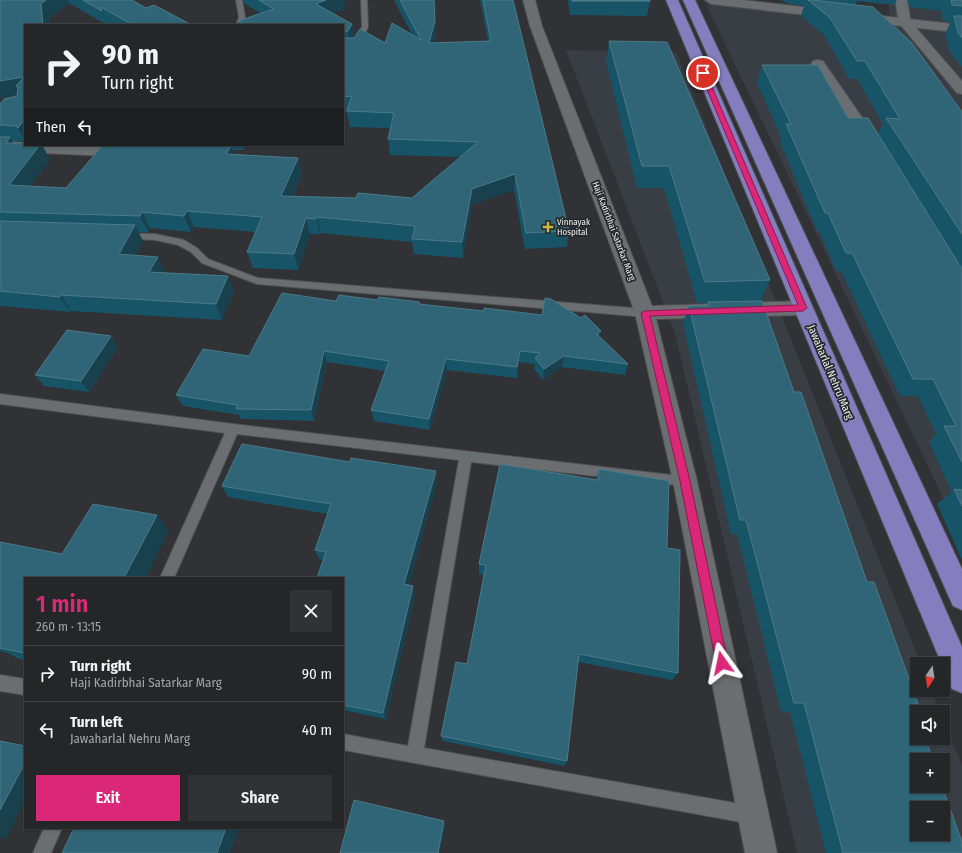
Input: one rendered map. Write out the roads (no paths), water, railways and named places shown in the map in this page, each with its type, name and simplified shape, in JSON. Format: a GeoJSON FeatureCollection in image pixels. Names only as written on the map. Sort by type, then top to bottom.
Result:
{"type":"FeatureCollection","features":[{"type":"Feature","properties":{"kind":"main road","name":"Jawaharlal Nehru Marg"},"geometry":{"type":"LineString","coordinates":[[672,0],[962,679]]}},
{"type":"Feature","properties":{"kind":"main road"},"geometry":{"type":"LineString","coordinates":[[689,0],[962,597]]}},
{"type":"Feature","properties":{"kind":"street","name":"Haji Kadirbhai Satarkar Marg"},"geometry":{"type":"LineString","coordinates":[[529,0],[536,26],[645,313],[685,481],[761,853]]}},
{"type":"Feature","properties":{"kind":"street"},"geometry":{"type":"LineString","coordinates":[[711,0],[962,29]]}},
{"type":"Feature","properties":{"kind":"street"},"geometry":{"type":"LineString","coordinates":[[901,0],[905,23],[962,90]]}},
{"type":"Feature","properties":{"kind":"street"},"geometry":{"type":"LineString","coordinates":[[818,64],[878,153]]}},
{"type":"Feature","properties":{"kind":"street"},"geometry":{"type":"LineString","coordinates":[[0,146],[143,153]]}},
{"type":"Feature","properties":{"kind":"street"},"geometry":{"type":"LineString","coordinates":[[645,313],[803,308]]}},
{"type":"Feature","properties":{"kind":"lane"},"geometry":{"type":"LineString","coordinates":[[239,0],[242,17],[239,24]]}},
{"type":"Feature","properties":{"kind":"lane"},"geometry":{"type":"LineString","coordinates":[[344,50],[353,50],[365,27],[364,0]]}},
{"type":"Feature","properties":{"kind":"lane"},"geometry":{"type":"LineString","coordinates":[[116,236],[155,237],[181,242],[194,250],[206,261],[257,281],[645,313]]}},
{"type":"Feature","properties":{"kind":"lane"},"geometry":{"type":"LineString","coordinates":[[0,399],[233,429],[685,481]]}},
{"type":"Feature","properties":{"kind":"lane"},"geometry":{"type":"LineString","coordinates":[[167,577],[233,429]]}},
{"type":"Feature","properties":{"kind":"lane"},"geometry":{"type":"LineString","coordinates":[[415,754],[466,456]]}},
{"type":"Feature","properties":{"kind":"lane"},"geometry":{"type":"LineString","coordinates":[[0,683],[24,687]]}},
{"type":"Feature","properties":{"kind":"lane"},"geometry":{"type":"LineString","coordinates":[[344,742],[753,815]]}},
{"type":"Feature","properties":{"kind":"lane"},"geometry":{"type":"LineString","coordinates":[[42,853],[53,829]]}},
{"type":"Feature","properties":{"kind":"place","name":"Vinnayak Hospital"},"geometry":{"type":"Point","coordinates":[548,227]}}]}
